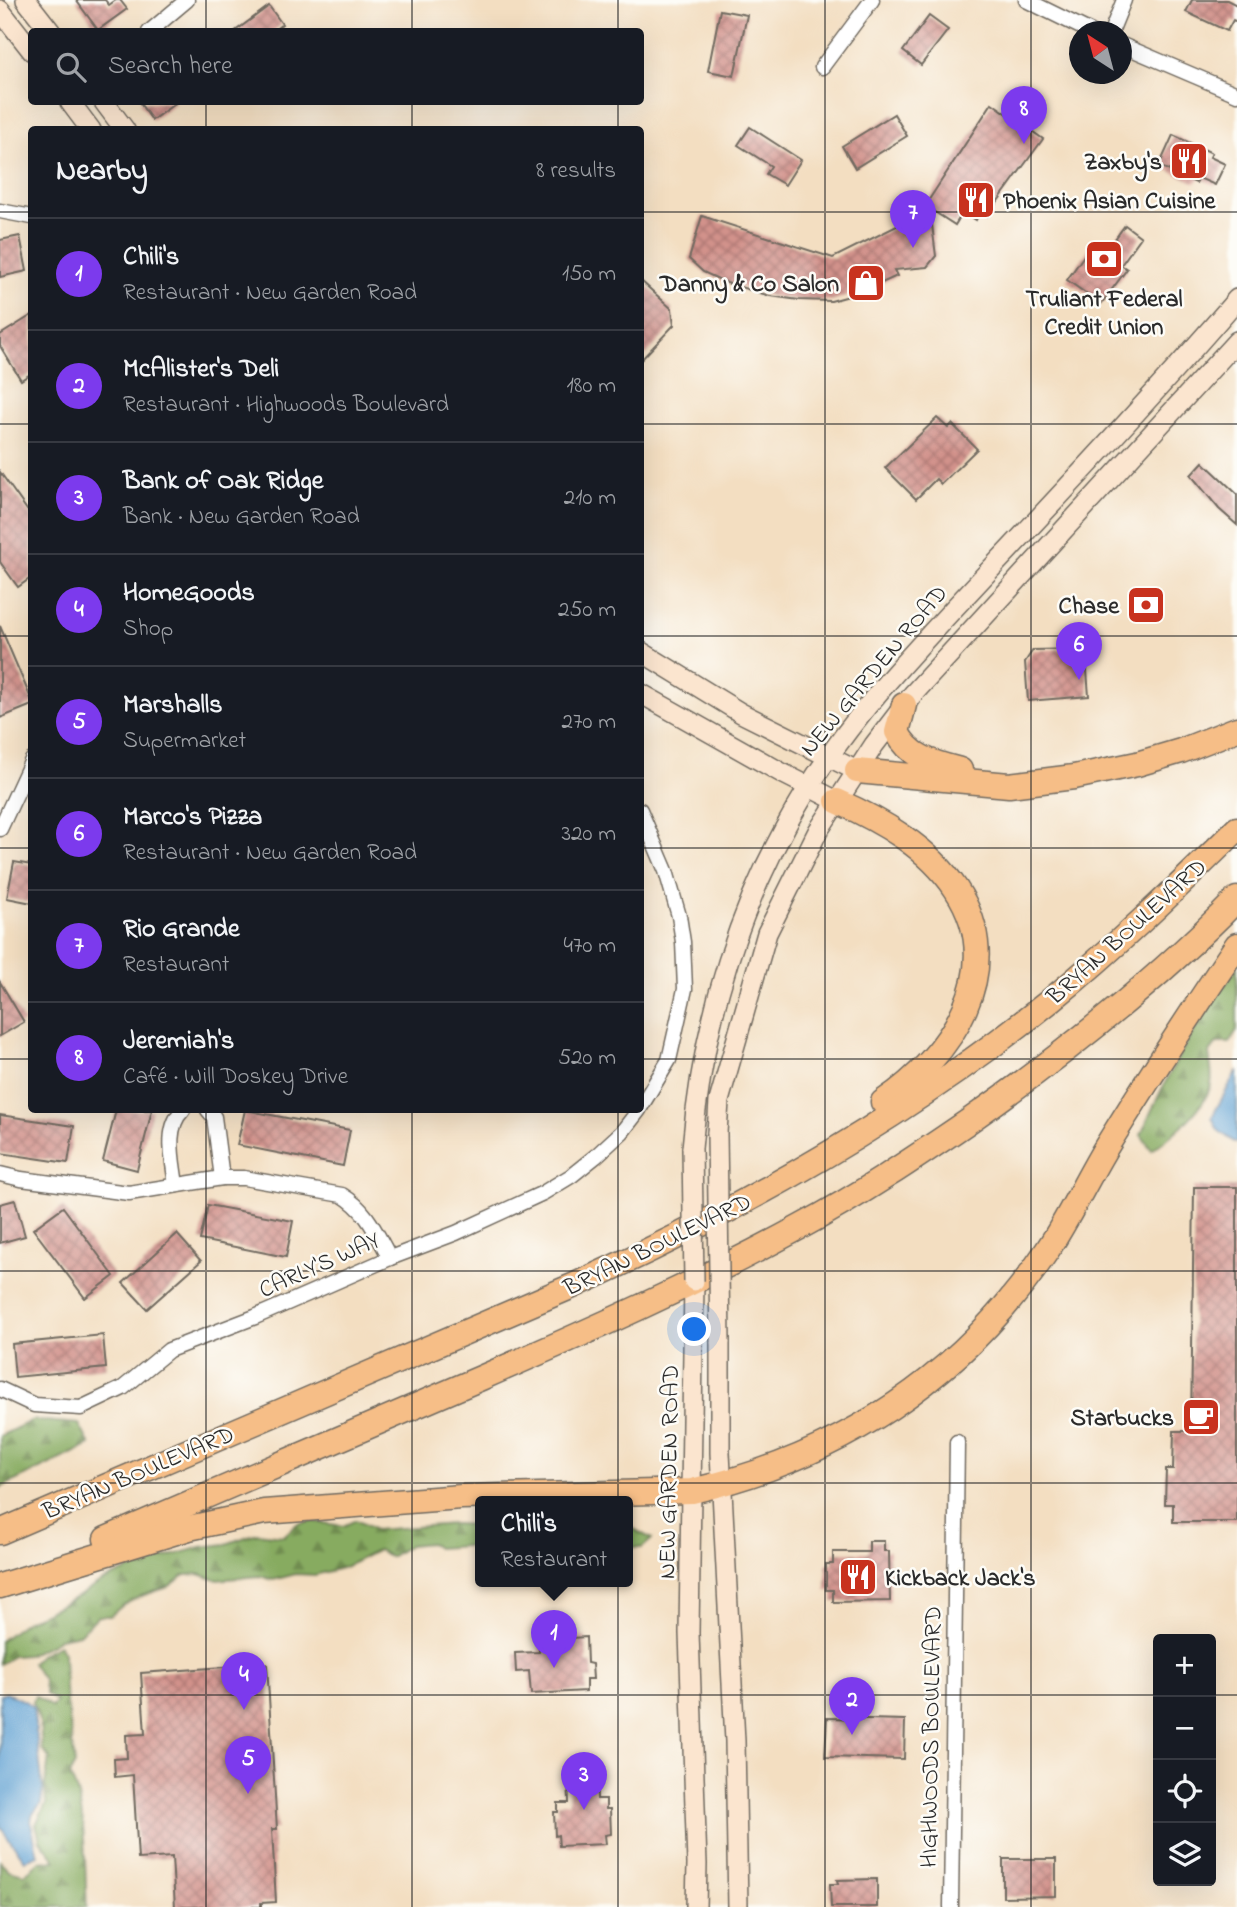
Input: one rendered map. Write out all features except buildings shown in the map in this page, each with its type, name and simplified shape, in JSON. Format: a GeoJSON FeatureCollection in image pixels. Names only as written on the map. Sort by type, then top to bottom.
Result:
{"type":"FeatureCollection","features":[{"type":"Feature","properties":{"kind":"highway"},"geometry":{"type":"LineString","coordinates":[[904,705],[897,732],[907,748],[920,758],[966,772],[989,783]]}},
{"type":"Feature","properties":{"kind":"highway"},"geometry":{"type":"LineString","coordinates":[[857,771],[1009,785],[1074,777],[1137,764],[1181,751],[1237,729]]}},
{"type":"Feature","properties":{"kind":"highway"},"geometry":{"type":"LineString","coordinates":[[731,1211],[916,1076],[953,1033],[967,1007],[973,986],[977,964],[976,943],[967,908],[955,888],[925,855],[880,820],[838,801]]}},
{"type":"Feature","properties":{"kind":"highway","name":"BRYAN BOULEVARD"},"geometry":{"type":"LineString","coordinates":[[0,1532],[575,1285],[731,1211],[814,1163],[930,1089],[999,1040],[1111,949],[1237,829]]}},
{"type":"Feature","properties":{"kind":"highway","name":"BRYAN BOULEVARD"},"geometry":{"type":"LineString","coordinates":[[0,1586],[577,1336],[805,1225],[924,1151],[1052,1060],[1152,978],[1237,899]]}},
{"type":"Feature","properties":{"kind":"highway"},"geometry":{"type":"LineString","coordinates":[[570,1496],[692,1491],[722,1484],[772,1467],[855,1431],[922,1386],[966,1347],[1007,1304],[1045,1254],[1131,1107],[1237,945]]}},
{"type":"Feature","properties":{"kind":"highway"},"geometry":{"type":"LineString","coordinates":[[0,1586],[189,1528],[264,1512],[475,1497]]}},
{"type":"Feature","properties":{"kind":"main road"},"geometry":{"type":"LineString","coordinates":[[26,0],[48,28]]}},
{"type":"Feature","properties":{"kind":"main road"},"geometry":{"type":"LineString","coordinates":[[0,10],[28,46]]}},
{"type":"Feature","properties":{"kind":"main road"},"geometry":{"type":"LineString","coordinates":[[71,105],[88,126]]}},
{"type":"Feature","properties":{"kind":"main road"},"geometry":{"type":"LineString","coordinates":[[106,105],[122,126]]}},
{"type":"Feature","properties":{"kind":"main road","name":"NEW GARDEN ROAD"},"geometry":{"type":"LineString","coordinates":[[696,1907],[689,1633],[694,1351],[692,1147],[706,1039],[727,960],[748,903],[777,843],[808,787],[853,724],[917,648],[1092,462],[1237,299]]}},
{"type":"Feature","properties":{"kind":"main road","name":"NEW GARDEN ROAD"},"geometry":{"type":"LineString","coordinates":[[738,1907],[735,1741],[720,1453],[717,1133],[719,1101],[767,933],[818,831],[904,705],[1237,341]]}},
{"type":"Feature","properties":{"kind":"main road"},"geometry":{"type":"LineString","coordinates":[[644,653],[741,713],[857,771]]}},
{"type":"Feature","properties":{"kind":"main road"},"geometry":{"type":"LineString","coordinates":[[644,695],[838,801]]}},
{"type":"Feature","properties":{"kind":"street"},"geometry":{"type":"LineString","coordinates":[[154,28],[187,0]]}},
{"type":"Feature","properties":{"kind":"street"},"geometry":{"type":"LineString","coordinates":[[822,67],[872,0]]}},
{"type":"Feature","properties":{"kind":"street"},"geometry":{"type":"LineString","coordinates":[[1026,0],[1069,21]]}},
{"type":"Feature","properties":{"kind":"street"},"geometry":{"type":"LineString","coordinates":[[1115,21],[1124,0]]}},
{"type":"Feature","properties":{"kind":"street"},"geometry":{"type":"LineString","coordinates":[[1132,49],[1237,94]]}},
{"type":"Feature","properties":{"kind":"street"},"geometry":{"type":"LineString","coordinates":[[0,211],[28,216]]}},
{"type":"Feature","properties":{"kind":"street"},"geometry":{"type":"LineString","coordinates":[[0,829],[28,769]]}},
{"type":"Feature","properties":{"kind":"street","name":"CARLY'S WAY"},"geometry":{"type":"LineString","coordinates":[[644,819],[666,871],[679,916],[685,989],[669,1060],[644,1104]]}},
{"type":"Feature","properties":{"kind":"street"},"geometry":{"type":"LineString","coordinates":[[176,1185],[172,1130],[180,1113]]}},
{"type":"Feature","properties":{"kind":"street"},"geometry":{"type":"LineString","coordinates":[[210,1113],[214,1118],[222,1178]]}},
{"type":"Feature","properties":{"kind":"street","name":"CARLY'S WAY"},"geometry":{"type":"LineString","coordinates":[[0,1390],[34,1405],[81,1408],[123,1388],[169,1350],[256,1317],[390,1258],[456,1233],[552,1188],[596,1156],[622,1132],[637,1113]]}},
{"type":"Feature","properties":{"kind":"street"},"geometry":{"type":"LineString","coordinates":[[0,1174],[129,1193],[222,1178],[244,1178],[342,1195],[356,1204],[369,1219],[390,1258]]}},
{"type":"Feature","properties":{"kind":"street","name":"HIGHWOODS BOULEVARD"},"geometry":{"type":"LineString","coordinates":[[951,1907],[957,1442]]}},
{"type":"Feature","properties":{"kind":"green space"},"geometry":{"type":"Polygon","coordinates":[[[1237,967],[1237,1030],[1229,1043],[1217,1043],[1209,1054],[1212,1080],[1206,1097],[1186,1123],[1152,1150],[1141,1135],[1151,1111],[1184,1048],[1237,967]]]}},
{"type":"Feature","properties":{"kind":"green space"},"geometry":{"type":"Polygon","coordinates":[[[33,1420],[79,1424],[90,1445],[0,1488],[0,1436],[33,1420]]]}},
{"type":"Feature","properties":{"kind":"green space"},"geometry":{"type":"Polygon","coordinates":[[[356,1520],[375,1530],[475,1525],[475,1545],[437,1548],[430,1543],[409,1545],[390,1557],[378,1550],[345,1567],[315,1575],[296,1574],[273,1580],[260,1576],[216,1580],[199,1574],[185,1575],[168,1587],[123,1605],[110,1616],[98,1616],[79,1634],[59,1638],[52,1644],[27,1655],[13,1656],[0,1664],[0,1641],[25,1622],[135,1567],[201,1547],[226,1544],[257,1533],[284,1536],[297,1524],[311,1521],[343,1526],[356,1520]]]}},
{"type":"Feature","properties":{"kind":"green space"},"geometry":{"type":"Polygon","coordinates":[[[633,1529],[652,1539],[642,1548],[633,1547],[633,1529]]]}},
{"type":"Feature","properties":{"kind":"green space"},"geometry":{"type":"Polygon","coordinates":[[[59,1645],[64,1653],[65,1689],[75,1764],[69,1775],[75,1787],[82,1819],[87,1907],[0,1907],[0,1861],[9,1870],[24,1874],[39,1862],[56,1860],[40,1840],[36,1824],[46,1804],[45,1786],[49,1758],[42,1749],[40,1723],[33,1702],[35,1696],[52,1707],[56,1701],[46,1694],[43,1680],[32,1663],[42,1653],[59,1645]]]}},
{"type":"Feature","properties":{"kind":"water"},"geometry":{"type":"Polygon","coordinates":[[[1237,1071],[1237,1142],[1234,1142],[1218,1130],[1212,1117],[1237,1071]]]}},
{"type":"Feature","properties":{"kind":"water"},"geometry":{"type":"Polygon","coordinates":[[[6,1693],[33,1707],[43,1789],[41,1803],[32,1815],[31,1823],[38,1855],[25,1860],[0,1827],[0,1695],[6,1693]]]}},
{"type":"Feature","properties":{"kind":"place","name":"Jeremiah's"},"geometry":{"type":"Point","coordinates":[1024,144]}},
{"type":"Feature","properties":{"kind":"place","name":"Zaxby's"},"geometry":{"type":"Point","coordinates":[1189,161]}},
{"type":"Feature","properties":{"kind":"place","name":"Phoenix Asian Cuisine"},"geometry":{"type":"Point","coordinates":[976,200]}},
{"type":"Feature","properties":{"kind":"place","name":"Rio Grande"},"geometry":{"type":"Point","coordinates":[913,248]}},
{"type":"Feature","properties":{"kind":"place","name":"Truliant Federal Credit Union"},"geometry":{"type":"Point","coordinates":[1104,259]}},
{"type":"Feature","properties":{"kind":"place","name":"Danny & Co Salon"},"geometry":{"type":"Point","coordinates":[866,283]}},
{"type":"Feature","properties":{"kind":"place","name":"Chase"},"geometry":{"type":"Point","coordinates":[1146,605]}},
{"type":"Feature","properties":{"kind":"place","name":"Marco's Pizza"},"geometry":{"type":"Point","coordinates":[1079,680]}},
{"type":"Feature","properties":{"kind":"place","name":"Starbucks"},"geometry":{"type":"Point","coordinates":[1201,1417]}},
{"type":"Feature","properties":{"kind":"place","name":"Kickback Jack's"},"geometry":{"type":"Point","coordinates":[858,1577]}},
{"type":"Feature","properties":{"kind":"place","name":"Chili's"},"geometry":{"type":"Point","coordinates":[554,1668]}},
{"type":"Feature","properties":{"kind":"place","name":"HomeGoods"},"geometry":{"type":"Point","coordinates":[244,1710]}},
{"type":"Feature","properties":{"kind":"place","name":"McAlister's Deli"},"geometry":{"type":"Point","coordinates":[852,1735]}},
{"type":"Feature","properties":{"kind":"place","name":"Marshalls"},"geometry":{"type":"Point","coordinates":[248,1794]}},
{"type":"Feature","properties":{"kind":"place","name":"Bank of Oak Ridge"},"geometry":{"type":"Point","coordinates":[584,1810]}}]}
